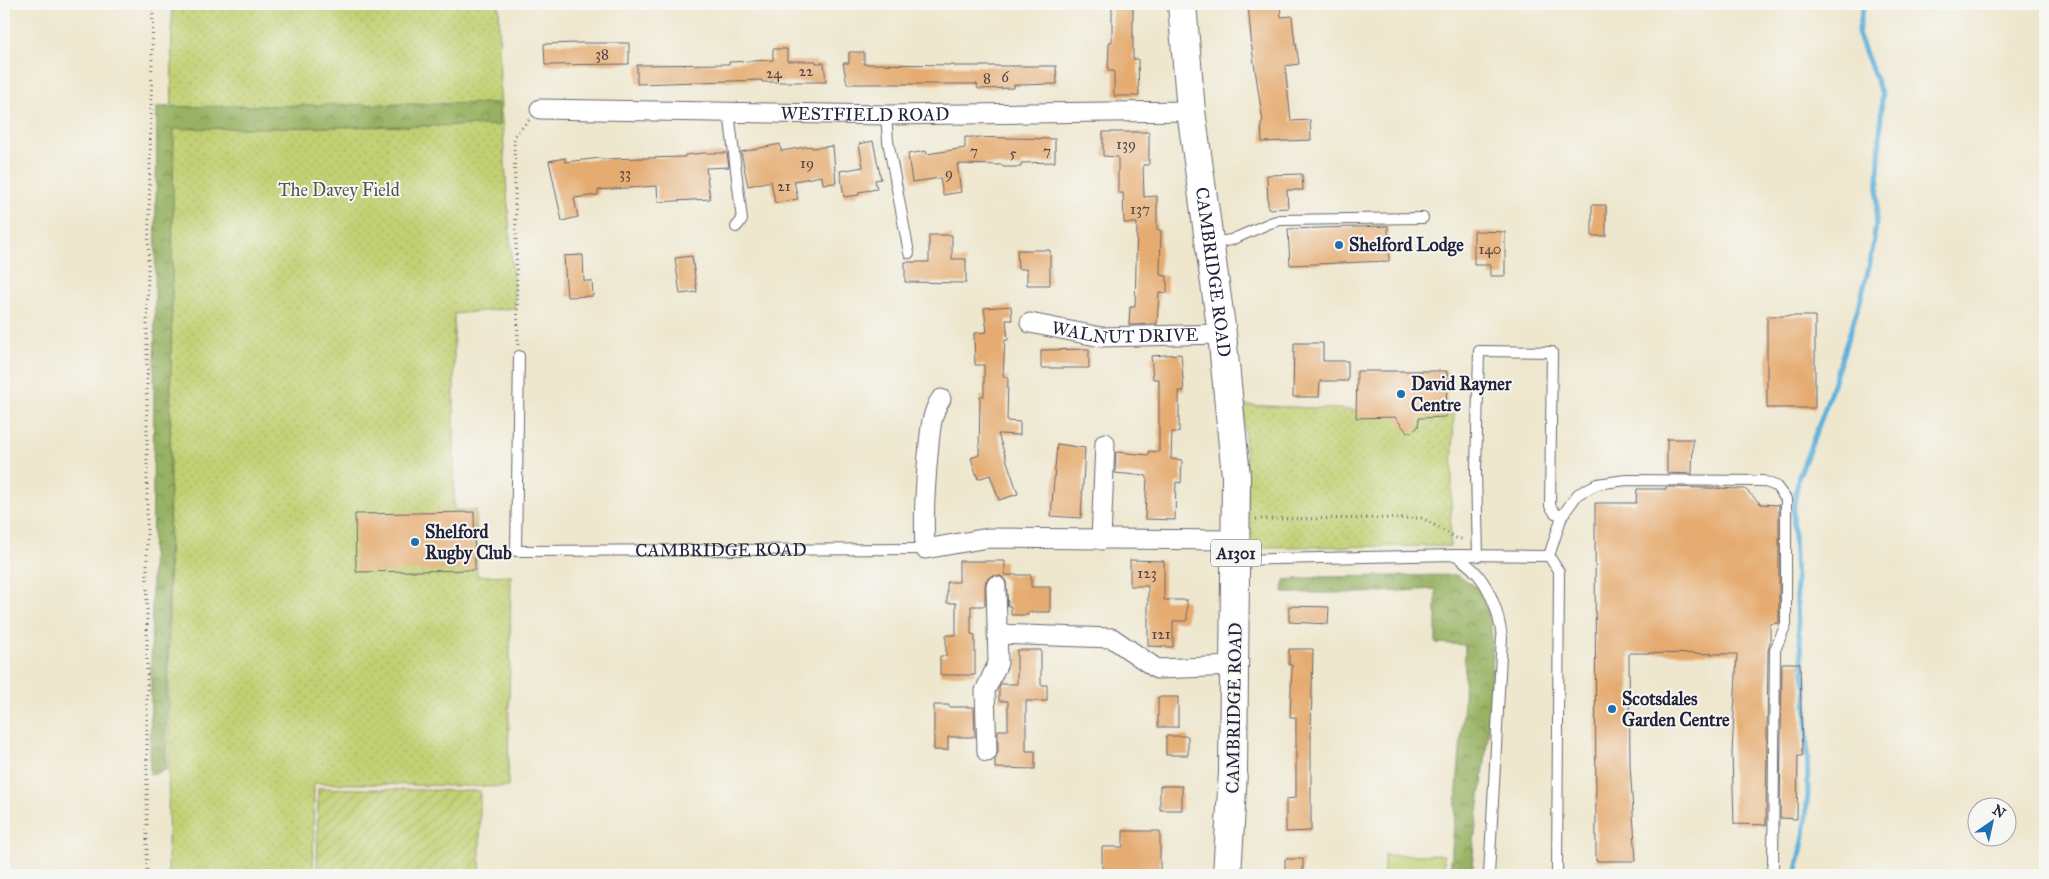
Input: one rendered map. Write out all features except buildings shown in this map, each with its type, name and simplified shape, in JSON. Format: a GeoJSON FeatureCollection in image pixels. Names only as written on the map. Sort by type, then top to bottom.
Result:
{"type":"FeatureCollection","features":[{"type":"Feature","properties":{"kind":"main road","name":"CAMBRIDGE ROAD"},"geometry":{"type":"LineString","coordinates":[[1182,4],[1191,111],[1222,334],[1236,476],[1233,772],[1227,875]]}},
{"type":"Feature","properties":{"kind":"street","name":"WESTFIELD ROAD"},"geometry":{"type":"LineString","coordinates":[[540,109],[886,115],[1191,111]]}},
{"type":"Feature","properties":{"kind":"street","name":"WALNUT DRIVE"},"geometry":{"type":"LineString","coordinates":[[1030,323],[1101,337],[1222,334]]}},
{"type":"Feature","properties":{"kind":"street"},"geometry":{"type":"LineString","coordinates":[[925,549],[924,495],[931,426],[936,406],[941,399]]}},
{"type":"Feature","properties":{"kind":"street"},"geometry":{"type":"LineString","coordinates":[[1101,540],[1105,443]]}},
{"type":"Feature","properties":{"kind":"street","name":"CAMBRIDGE ROAD"},"geometry":{"type":"LineString","coordinates":[[925,549],[988,538],[1101,540],[1236,539]]}},
{"type":"Feature","properties":{"kind":"street"},"geometry":{"type":"LineString","coordinates":[[988,752],[985,691],[998,663],[996,586]]}},
{"type":"Feature","properties":{"kind":"street"},"geometry":{"type":"LineString","coordinates":[[998,634],[1112,638],[1157,669],[1235,666]]}},
{"type":"Feature","properties":{"kind":"lane"},"geometry":{"type":"LineString","coordinates":[[728,112],[742,220],[736,227]]}},
{"type":"Feature","properties":{"kind":"lane"},"geometry":{"type":"LineString","coordinates":[[886,115],[888,141],[909,252]]}},
{"type":"Feature","properties":{"kind":"lane"},"geometry":{"type":"LineString","coordinates":[[1209,243],[1231,240],[1270,222],[1280,220],[1423,218]]}},
{"type":"Feature","properties":{"kind":"lane"},"geometry":{"type":"LineString","coordinates":[[1478,556],[1476,470],[1479,351],[1552,352],[1550,506],[1555,513],[1562,516]]}},
{"type":"Feature","properties":{"kind":"lane","name":"CAMBRIDGE ROAD"},"geometry":{"type":"LineString","coordinates":[[518,356],[516,551],[925,549]]}},
{"type":"Feature","properties":{"kind":"lane"},"geometry":{"type":"LineString","coordinates":[[1549,556],[1562,516],[1578,494],[1597,484],[1626,480],[1763,481],[1776,486],[1786,500],[1786,624],[1775,650],[1773,866],[1770,875]]}},
{"type":"Feature","properties":{"kind":"lane"},"geometry":{"type":"LineString","coordinates":[[1236,539],[1456,555],[1549,556]]}},
{"type":"Feature","properties":{"kind":"lane"},"geometry":{"type":"LineString","coordinates":[[1456,555],[1479,576],[1499,615],[1502,637],[1489,875]]}},
{"type":"Feature","properties":{"kind":"lane"},"geometry":{"type":"LineString","coordinates":[[1549,556],[1559,572],[1557,875]]}},
{"type":"Feature","properties":{"kind":"path"},"geometry":{"type":"LineString","coordinates":[[147,875],[147,327],[153,4]]}},
{"type":"Feature","properties":{"kind":"path"},"geometry":{"type":"LineString","coordinates":[[518,356],[514,136],[540,109]]}},
{"type":"Feature","properties":{"kind":"path"},"geometry":{"type":"LineString","coordinates":[[1236,539],[1422,518],[1458,539],[1478,539]]}},
{"type":"Feature","properties":{"kind":"green space","name":"The Davey Field"},"geometry":{"type":"Polygon","coordinates":[[[172,4],[499,4],[500,90],[515,308],[454,314],[454,510],[476,510],[477,576],[511,575],[508,787],[314,783],[313,875],[168,875],[172,4]]]}},
{"type":"Feature","properties":{"kind":"green space"},"geometry":{"type":"Polygon","coordinates":[[[499,103],[499,125],[174,129],[166,770],[150,775],[157,107],[499,103]]]}},
{"type":"Feature","properties":{"kind":"green space"},"geometry":{"type":"Polygon","coordinates":[[[1244,405],[1454,414],[1450,546],[1248,547],[1244,405]]]}},
{"type":"Feature","properties":{"kind":"green space"},"geometry":{"type":"Polygon","coordinates":[[[1456,575],[1478,589],[1487,608],[1492,637],[1490,710],[1474,841],[1473,875],[1450,875],[1464,702],[1465,645],[1436,643],[1436,589],[1360,593],[1283,593],[1284,580],[1321,577],[1456,575]]]}},
{"type":"Feature","properties":{"kind":"green space"},"geometry":{"type":"Polygon","coordinates":[[[318,788],[480,791],[480,875],[317,875],[318,788]]]}},
{"type":"Feature","properties":{"kind":"green space"},"geometry":{"type":"Polygon","coordinates":[[[1384,855],[1444,855],[1444,875],[1384,875],[1384,855]]]}},
{"type":"Feature","properties":{"kind":"waterway"},"geometry":{"type":"LineString","coordinates":[[1796,875],[1804,836],[1808,793],[1806,689],[1798,626],[1793,511],[1798,479],[1822,417],[1860,302],[1871,259],[1876,224],[1882,95],[1858,33],[1864,4]]}},
{"type":"Feature","properties":{"kind":"place","name":"Shelford Lodge"},"geometry":{"type":"Point","coordinates":[1339,245]}},
{"type":"Feature","properties":{"kind":"place","name":"David Rayner Centre"},"geometry":{"type":"Point","coordinates":[1401,394]}},
{"type":"Feature","properties":{"kind":"place","name":"Shelford Rugby Club"},"geometry":{"type":"Point","coordinates":[415,542]}},
{"type":"Feature","properties":{"kind":"place","name":"Scotsdales Garden Centre"},"geometry":{"type":"Point","coordinates":[1612,709]}}]}
